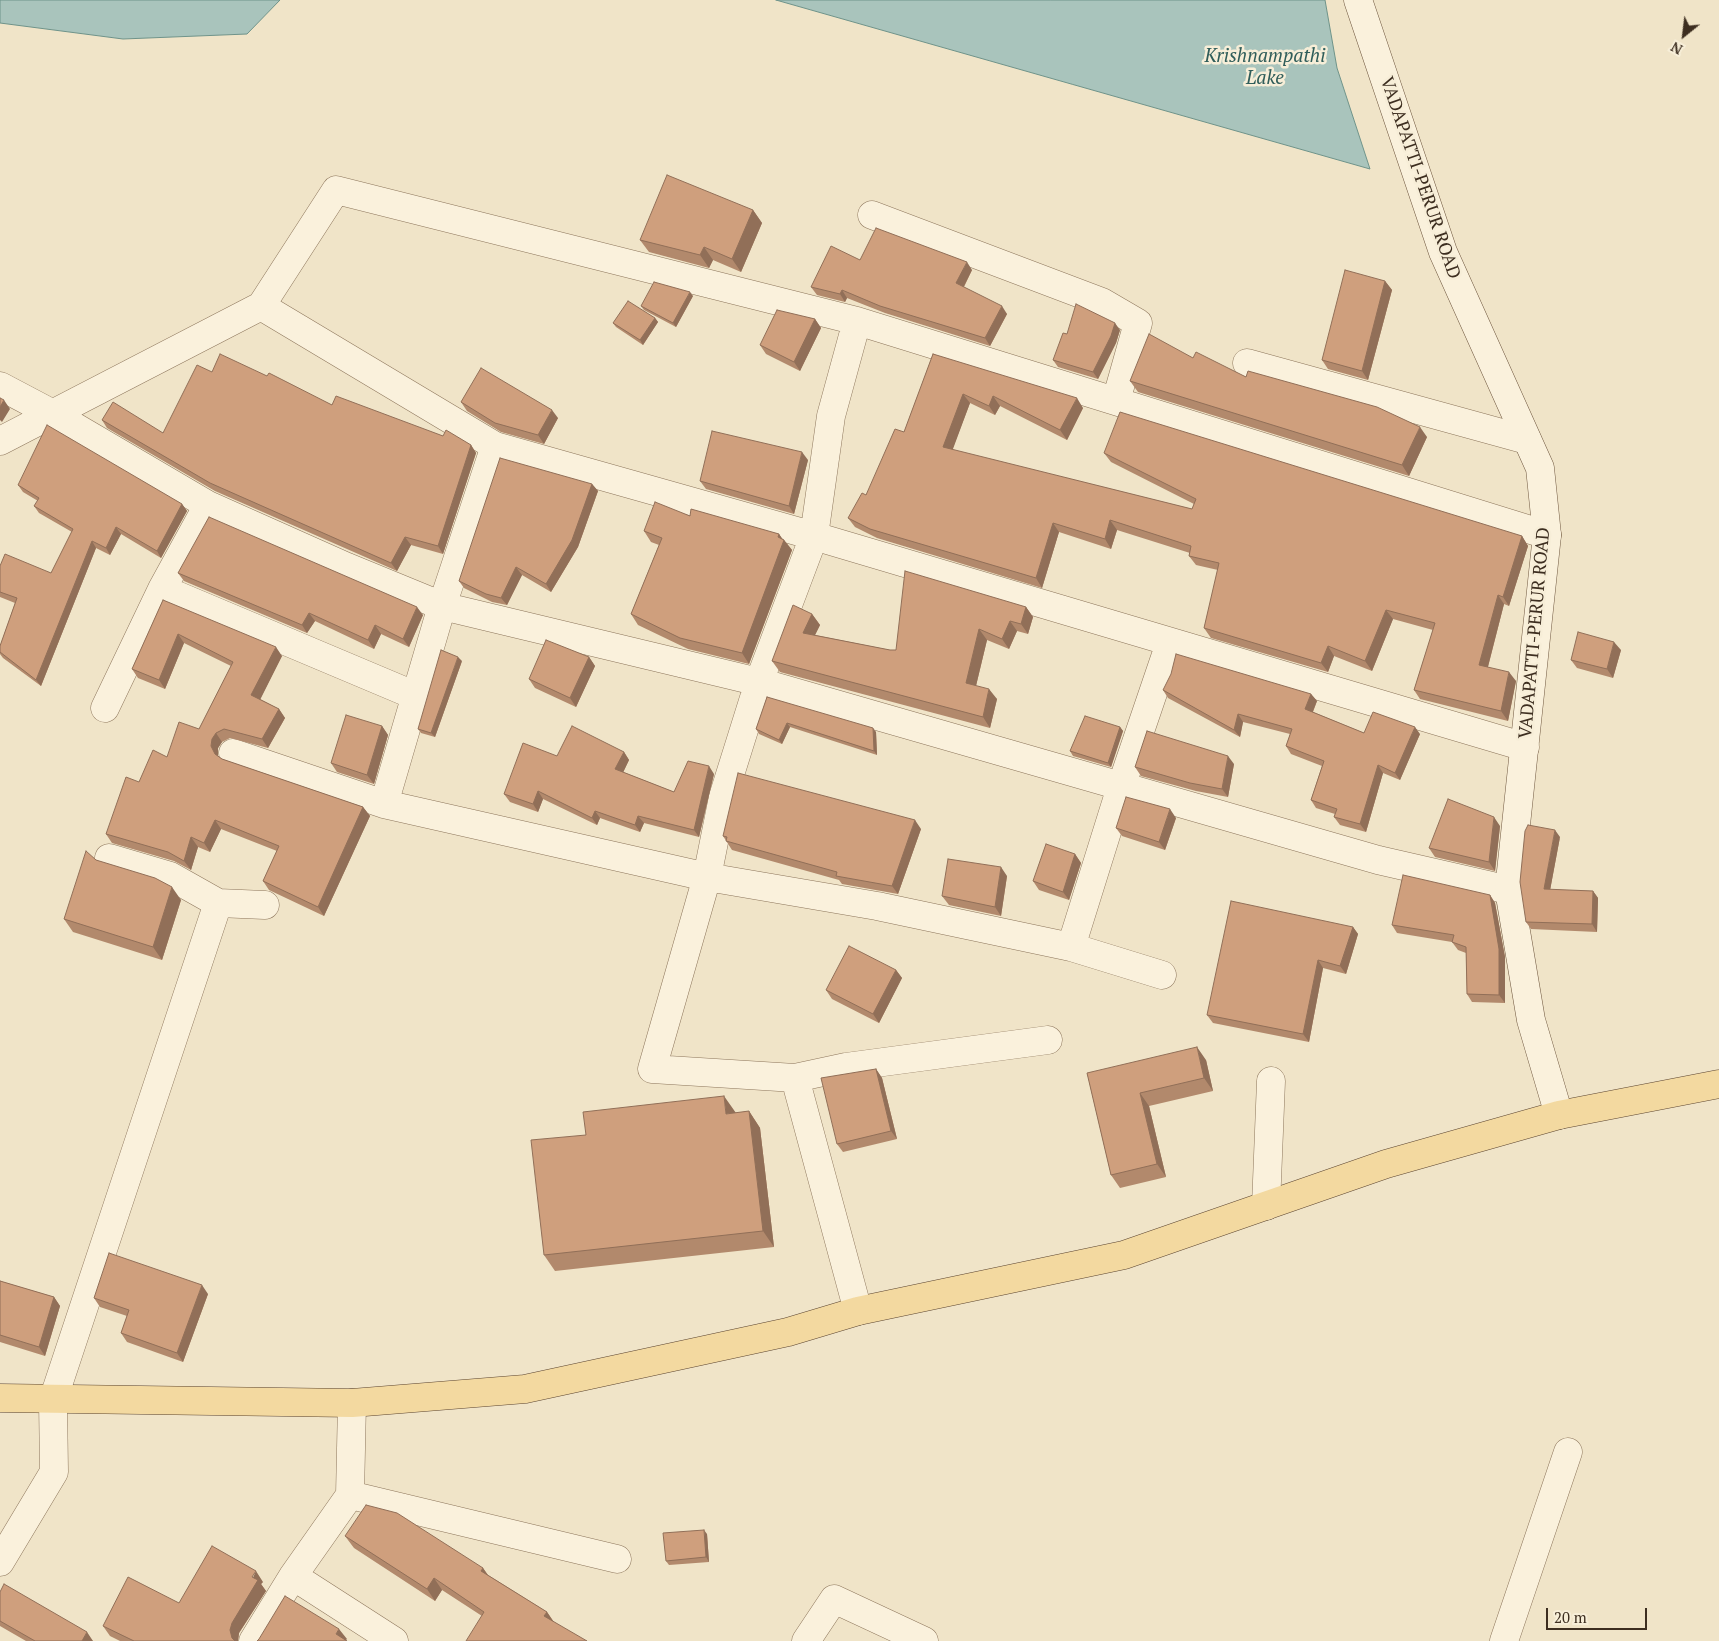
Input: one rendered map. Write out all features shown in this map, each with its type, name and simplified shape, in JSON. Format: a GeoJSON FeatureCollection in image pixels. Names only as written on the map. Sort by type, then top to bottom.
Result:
{"type":"FeatureCollection","features":[{"type":"Feature","properties":{"kind":"main road"},"geometry":{"type":"LineString","coordinates":[[0,1398],[352,1403],[525,1390],[788,1332],[858,1311],[1124,1255],[1386,1164],[1559,1115],[1719,1084]]}},
{"type":"Feature","properties":{"kind":"street","name":"VADAPATTI-PERUR ROAD"},"geometry":{"type":"LineString","coordinates":[[1358,0],[1443,252],[1540,468],[1547,535],[1509,890],[1532,1020],[1559,1115]]}},
{"type":"Feature","properties":{"kind":"street"},"geometry":{"type":"LineString","coordinates":[[0,441],[261,306],[336,190],[857,321],[1547,535]]}},
{"type":"Feature","properties":{"kind":"street"},"geometry":{"type":"LineString","coordinates":[[872,214],[1102,302],[1138,323],[1116,401]]}},
{"type":"Feature","properties":{"kind":"street"},"geometry":{"type":"LineString","coordinates":[[261,306],[495,446],[814,536],[1525,747]]}},
{"type":"Feature","properties":{"kind":"street"},"geometry":{"type":"LineString","coordinates":[[857,321],[832,416],[814,536],[759,682],[723,797],[707,877],[652,1069],[795,1078],[846,1067],[1048,1040]]}},
{"type":"Feature","properties":{"kind":"street"},"geometry":{"type":"LineString","coordinates":[[1247,363],[1527,440]]}},
{"type":"Feature","properties":{"kind":"street"},"geometry":{"type":"LineString","coordinates":[[0,386],[53,414],[208,505],[347,567],[442,606],[759,682],[992,748],[1121,788],[1378,860],[1509,890]]}},
{"type":"Feature","properties":{"kind":"street"},"geometry":{"type":"LineString","coordinates":[[384,804],[442,606],[495,446]]}},
{"type":"Feature","properties":{"kind":"street"},"geometry":{"type":"LineString","coordinates":[[105,708],[162,589],[208,505]]}},
{"type":"Feature","properties":{"kind":"street"},"geometry":{"type":"LineString","coordinates":[[162,589],[416,696]]}},
{"type":"Feature","properties":{"kind":"street"},"geometry":{"type":"LineString","coordinates":[[1071,947],[1121,788],[1170,643]]}},
{"type":"Feature","properties":{"kind":"street"},"geometry":{"type":"LineString","coordinates":[[233,753],[384,804],[707,877],[877,906],[1071,947],[1162,975]]}},
{"type":"Feature","properties":{"kind":"street"},"geometry":{"type":"LineString","coordinates":[[109,858],[170,876],[218,903],[265,905]]}},
{"type":"Feature","properties":{"kind":"street"},"geometry":{"type":"LineString","coordinates":[[0,1562],[54,1472],[53,1400],[218,903]]}},
{"type":"Feature","properties":{"kind":"street"},"geometry":{"type":"LineString","coordinates":[[795,1078],[858,1311]]}},
{"type":"Feature","properties":{"kind":"street"},"geometry":{"type":"LineString","coordinates":[[1266,1206],[1271,1081]]}},
{"type":"Feature","properties":{"kind":"street"},"geometry":{"type":"LineString","coordinates":[[253,1641],[293,1576],[350,1495],[352,1403]]}},
{"type":"Feature","properties":{"kind":"street"},"geometry":{"type":"LineString","coordinates":[[1504,1641],[1568,1452]]}},
{"type":"Feature","properties":{"kind":"street"},"geometry":{"type":"LineString","coordinates":[[350,1495],[617,1559]]}},
{"type":"Feature","properties":{"kind":"street"},"geometry":{"type":"LineString","coordinates":[[293,1576],[394,1641]]}},
{"type":"Feature","properties":{"kind":"street"},"geometry":{"type":"LineString","coordinates":[[806,1641],[834,1598],[924,1641]]}},
{"type":"Feature","properties":{"kind":"water"},"geometry":{"type":"Polygon","coordinates":[[[0,0],[280,0],[247,34],[123,39],[0,23],[0,0]]]}},
{"type":"Feature","properties":{"kind":"water","name":"Krishnampathi Lake"},"geometry":{"type":"Polygon","coordinates":[[[776,0],[1325,0],[1337,68],[1370,169],[776,0]]]}},
{"type":"Feature","properties":{"kind":"building"},"geometry":{"type":"Polygon","coordinates":[[[667,175],[753,210],[732,259],[704,247],[700,255],[640,240],[667,175]]]}},
{"type":"Feature","properties":{"kind":"building"},"geometry":{"type":"Polygon","coordinates":[[[876,228],[967,262],[956,283],[1002,306],[985,338],[880,306],[842,290],[840,294],[811,287],[831,246],[860,260],[876,228]]]}},
{"type":"Feature","properties":{"kind":"building"},"geometry":{"type":"Polygon","coordinates":[[[1345,270],[1385,281],[1362,371],[1322,360],[1345,270]]]}},
{"type":"Feature","properties":{"kind":"building"},"geometry":{"type":"Polygon","coordinates":[[[654,282],[690,292],[673,323],[641,306],[654,282]]]}},
{"type":"Feature","properties":{"kind":"building"},"geometry":{"type":"Polygon","coordinates":[[[628,301],[655,318],[640,340],[613,323],[628,301]]]}},
{"type":"Feature","properties":{"kind":"building"},"geometry":{"type":"Polygon","coordinates":[[[1076,304],[1115,323],[1111,336],[1093,372],[1053,360],[1063,333],[1067,334],[1076,304]]]}},
{"type":"Feature","properties":{"kind":"building"},"geometry":{"type":"Polygon","coordinates":[[[777,310],[815,319],[794,362],[760,345],[777,310]]]}},
{"type":"Feature","properties":{"kind":"building"},"geometry":{"type":"Polygon","coordinates":[[[1149,334],[1193,358],[1196,352],[1246,377],[1248,371],[1377,407],[1420,427],[1402,465],[1130,381],[1149,334]]]}},
{"type":"Feature","properties":{"kind":"building"},"geometry":{"type":"Polygon","coordinates":[[[220,354],[267,376],[269,373],[332,405],[336,396],[443,436],[446,430],[471,445],[438,546],[405,537],[391,563],[210,483],[102,420],[113,402],[163,433],[197,365],[212,372],[220,354]]]}},
{"type":"Feature","properties":{"kind":"building"},"geometry":{"type":"Polygon","coordinates":[[[933,354],[1077,398],[1060,430],[993,396],[989,406],[963,394],[943,447],[1192,509],[1196,499],[1104,453],[1120,412],[1522,536],[1503,597],[1498,595],[1479,665],[1509,672],[1501,711],[1414,690],[1435,623],[1386,610],[1365,661],[1328,646],[1321,663],[1204,628],[1219,563],[1189,556],[1191,546],[1110,520],[1105,539],[1053,523],[1036,578],[870,529],[848,518],[862,493],[866,495],[895,429],[904,432],[933,354]]]}},
{"type":"Feature","properties":{"kind":"building"},"geometry":{"type":"Polygon","coordinates":[[[481,368],[552,410],[538,435],[495,423],[461,402],[481,368]]]}},
{"type":"Feature","properties":{"kind":"building"},"geometry":{"type":"Polygon","coordinates":[[[0,398],[4,400],[0,407],[0,398]]]}},
{"type":"Feature","properties":{"kind":"building"},"geometry":{"type":"Polygon","coordinates":[[[47,425],[182,504],[157,551],[116,527],[106,548],[92,541],[36,680],[0,652],[0,646],[17,598],[0,592],[0,566],[5,554],[51,573],[73,529],[34,506],[39,498],[18,485],[47,425]]]}},
{"type":"Feature","properties":{"kind":"building"},"geometry":{"type":"Polygon","coordinates":[[[712,431],[802,452],[789,506],[700,481],[712,431]]]}},
{"type":"Feature","properties":{"kind":"building"},"geometry":{"type":"Polygon","coordinates":[[[500,458],[592,484],[572,540],[546,584],[516,567],[501,598],[486,594],[459,581],[500,458]]]}},
{"type":"Feature","properties":{"kind":"building"},"geometry":{"type":"Polygon","coordinates":[[[655,502],[690,516],[691,509],[779,534],[778,537],[784,540],[742,653],[680,638],[631,614],[662,538],[644,531],[655,502]]]}},
{"type":"Feature","properties":{"kind":"building"},"geometry":{"type":"Polygon","coordinates":[[[209,517],[417,607],[403,639],[375,625],[368,640],[309,613],[302,625],[178,573],[209,517]]]}},
{"type":"Feature","properties":{"kind":"building"},"geometry":{"type":"Polygon","coordinates":[[[905,571],[1026,607],[1021,624],[1010,621],[1002,639],[979,629],[966,683],[989,689],[983,717],[772,661],[793,605],[812,614],[803,633],[896,650],[905,571]]]}},
{"type":"Feature","properties":{"kind":"building"},"geometry":{"type":"Polygon","coordinates":[[[163,600],[276,647],[251,695],[279,709],[262,739],[224,729],[216,733],[212,739],[211,746],[215,754],[222,759],[363,807],[318,907],[263,881],[279,846],[215,820],[204,843],[191,837],[184,861],[168,852],[106,834],[126,777],[139,782],[153,750],[167,757],[179,722],[199,729],[233,662],[178,634],[159,680],[132,669],[163,600]]]}},
{"type":"Feature","properties":{"kind":"building"},"geometry":{"type":"Polygon","coordinates":[[[1578,632],[1614,642],[1607,669],[1571,660],[1578,632]]]}},
{"type":"Feature","properties":{"kind":"building"},"geometry":{"type":"Polygon","coordinates":[[[546,640],[589,657],[570,698],[529,679],[546,640]]]}},
{"type":"Feature","properties":{"kind":"building"},"geometry":{"type":"Polygon","coordinates":[[[441,650],[458,657],[431,733],[418,729],[441,650]]]}},
{"type":"Feature","properties":{"kind":"building"},"geometry":{"type":"Polygon","coordinates":[[[1176,654],[1311,694],[1305,709],[1364,733],[1373,712],[1415,727],[1395,773],[1378,765],[1360,824],[1334,817],[1337,809],[1311,800],[1324,761],[1286,746],[1292,729],[1238,714],[1234,730],[1163,690],[1171,674],[1176,654]]]}},
{"type":"Feature","properties":{"kind":"building"},"geometry":{"type":"Polygon","coordinates":[[[767,697],[873,728],[874,751],[787,723],[779,740],[756,729],[767,697]]]}},
{"type":"Feature","properties":{"kind":"building"},"geometry":{"type":"Polygon","coordinates":[[[346,715],[382,726],[367,775],[331,763],[346,715]]]}},
{"type":"Feature","properties":{"kind":"building"},"geometry":{"type":"Polygon","coordinates":[[[1085,716],[1120,727],[1108,763],[1070,751],[1085,716]]]}},
{"type":"Feature","properties":{"kind":"building"},"geometry":{"type":"Polygon","coordinates":[[[572,726],[624,752],[615,769],[674,792],[688,761],[709,766],[694,830],[638,816],[635,825],[595,811],[592,818],[538,791],[533,804],[504,794],[523,743],[557,756],[572,726]]]}},
{"type":"Feature","properties":{"kind":"building"},"geometry":{"type":"Polygon","coordinates":[[[1147,731],[1228,756],[1222,789],[1190,783],[1135,767],[1147,731]]]}},
{"type":"Feature","properties":{"kind":"building"},"geometry":{"type":"Polygon","coordinates":[[[738,773],[915,820],[892,886],[836,876],[837,872],[726,841],[727,837],[723,836],[738,773]]]}},
{"type":"Feature","properties":{"kind":"building"},"geometry":{"type":"Polygon","coordinates":[[[1126,797],[1170,809],[1159,842],[1116,828],[1126,797]]]}},
{"type":"Feature","properties":{"kind":"building"},"geometry":{"type":"Polygon","coordinates":[[[1448,799],[1494,817],[1489,862],[1429,848],[1448,799]]]}},
{"type":"Feature","properties":{"kind":"building"},"geometry":{"type":"Polygon","coordinates":[[[1528,825],[1555,830],[1544,889],[1593,891],[1592,924],[1526,922],[1520,882],[1525,831],[1528,825]]]}},
{"type":"Feature","properties":{"kind":"building"},"geometry":{"type":"Polygon","coordinates":[[[1046,844],[1075,854],[1063,892],[1033,881],[1046,844]]]}},
{"type":"Feature","properties":{"kind":"building"},"geometry":{"type":"Polygon","coordinates":[[[86,851],[96,860],[155,878],[172,887],[153,947],[64,919],[86,851]]]}},
{"type":"Feature","properties":{"kind":"building"},"geometry":{"type":"Polygon","coordinates":[[[948,859],[1001,867],[995,907],[942,896],[948,859]]]}},
{"type":"Feature","properties":{"kind":"building"},"geometry":{"type":"Polygon","coordinates":[[[1403,875],[1490,895],[1499,949],[1499,995],[1467,994],[1466,947],[1452,942],[1454,935],[1392,925],[1403,875]]]}},
{"type":"Feature","properties":{"kind":"building"},"geometry":{"type":"Polygon","coordinates":[[[1231,901],[1353,927],[1340,966],[1318,960],[1303,1034],[1207,1015],[1231,901]]]}},
{"type":"Feature","properties":{"kind":"building"},"geometry":{"type":"Polygon","coordinates":[[[849,946],[896,970],[873,1014],[826,990],[849,946]]]}},
{"type":"Feature","properties":{"kind":"building"},"geometry":{"type":"Polygon","coordinates":[[[1197,1047],[1204,1078],[1140,1093],[1157,1164],[1111,1175],[1087,1073],[1197,1047]]]}},
{"type":"Feature","properties":{"kind":"building"},"geometry":{"type":"Polygon","coordinates":[[[876,1069],[891,1131],[837,1144],[821,1078],[876,1069]]]}},
{"type":"Feature","properties":{"kind":"building"},"geometry":{"type":"Polygon","coordinates":[[[724,1096],[726,1114],[749,1111],[763,1231],[544,1255],[531,1140],[586,1135],[583,1112],[724,1096]]]}},
{"type":"Feature","properties":{"kind":"building"},"geometry":{"type":"Polygon","coordinates":[[[109,1253],[202,1285],[177,1353],[121,1333],[129,1310],[94,1298],[109,1253]]]}},
{"type":"Feature","properties":{"kind":"building"},"geometry":{"type":"Polygon","coordinates":[[[0,1281],[54,1297],[39,1347],[0,1335],[0,1281]]]}},
{"type":"Feature","properties":{"kind":"building"},"geometry":{"type":"Polygon","coordinates":[[[366,1505],[397,1513],[483,1568],[481,1571],[547,1612],[544,1616],[587,1641],[466,1641],[484,1612],[434,1578],[427,1589],[345,1536],[366,1505]]]}},
{"type":"Feature","properties":{"kind":"building"},"geometry":{"type":"Polygon","coordinates":[[[704,1530],[706,1557],[666,1561],[663,1533],[704,1530]]]}},
{"type":"Feature","properties":{"kind":"building"},"geometry":{"type":"Polygon","coordinates":[[[212,1546],[256,1571],[252,1577],[258,1580],[232,1623],[230,1630],[235,1641],[134,1641],[103,1626],[128,1577],[179,1603],[212,1546]]]}},
{"type":"Feature","properties":{"kind":"building"},"geometry":{"type":"Polygon","coordinates":[[[4,1584],[87,1632],[82,1641],[35,1641],[0,1621],[0,1592],[4,1584]]]}},
{"type":"Feature","properties":{"kind":"building"},"geometry":{"type":"Polygon","coordinates":[[[285,1596],[339,1629],[336,1634],[347,1641],[257,1641],[285,1596]]]}}]}
